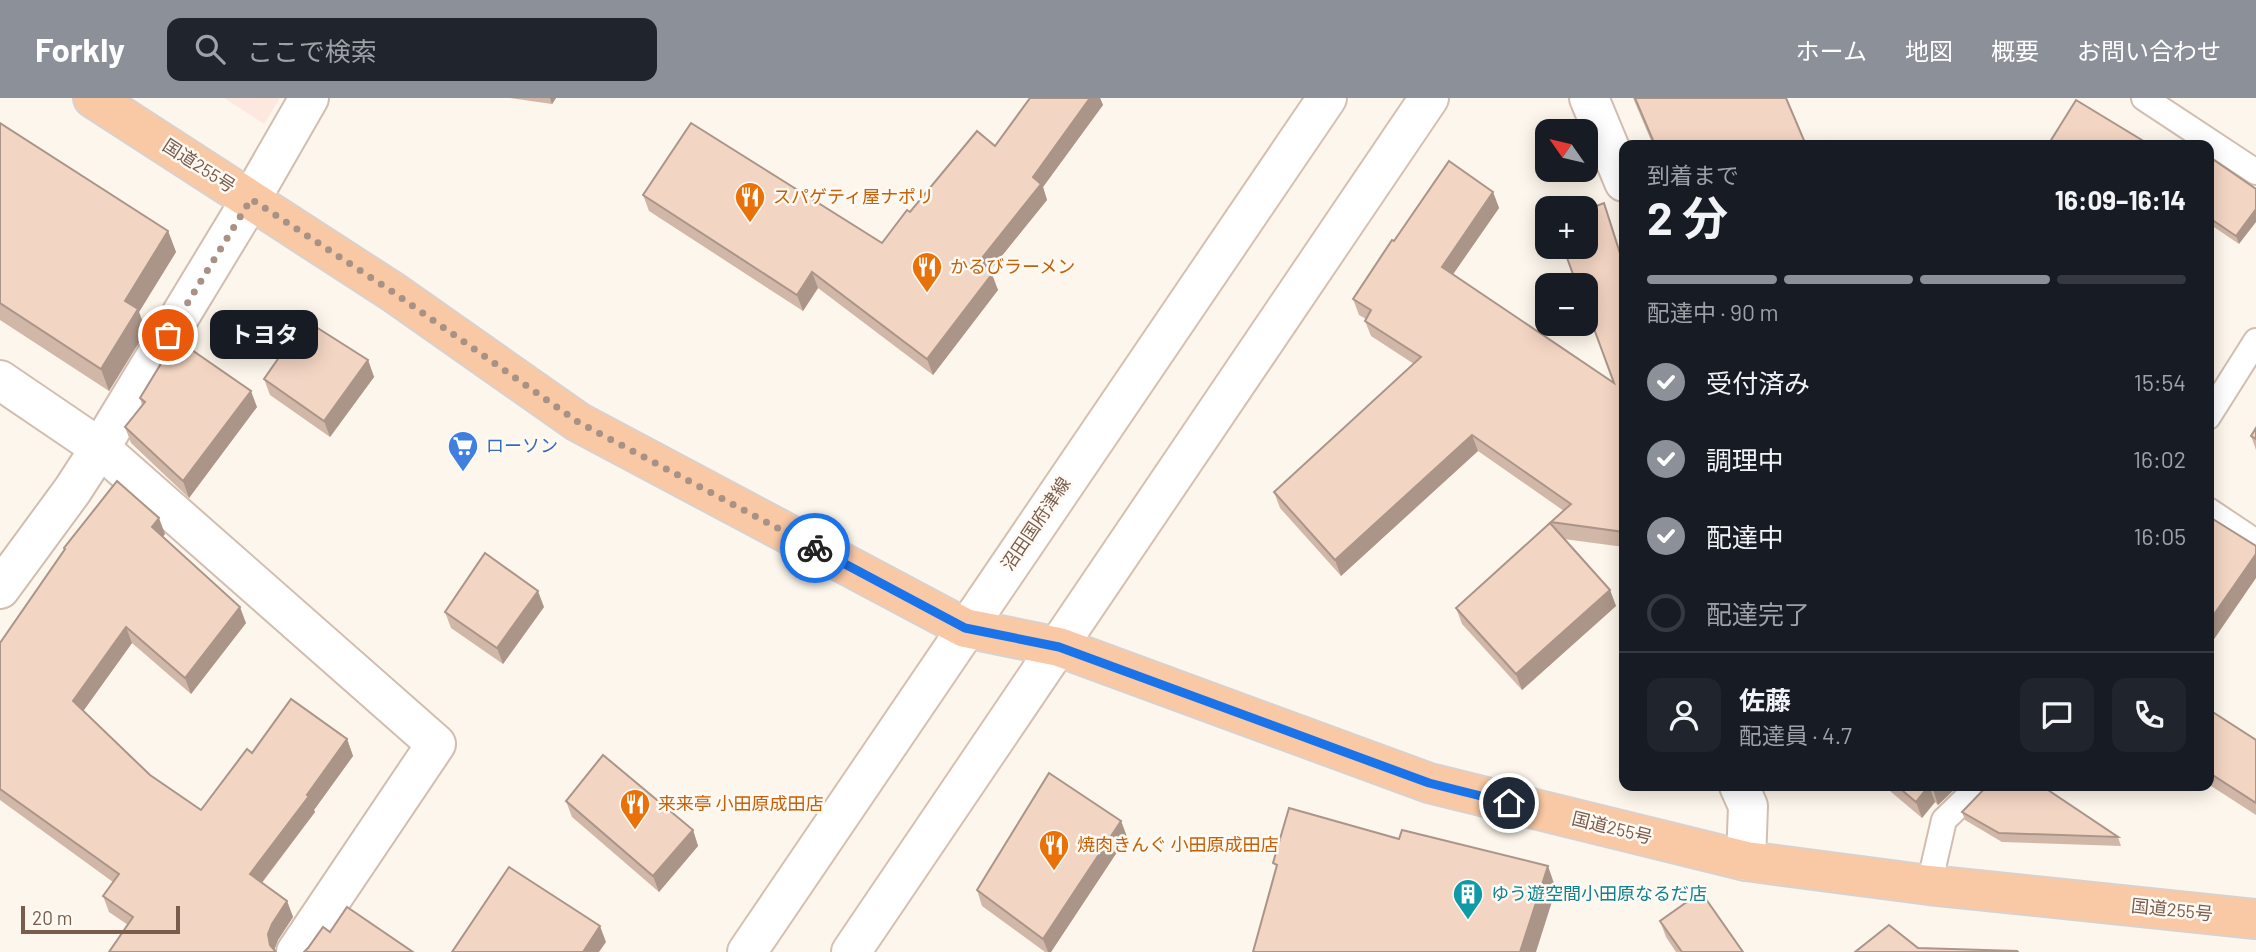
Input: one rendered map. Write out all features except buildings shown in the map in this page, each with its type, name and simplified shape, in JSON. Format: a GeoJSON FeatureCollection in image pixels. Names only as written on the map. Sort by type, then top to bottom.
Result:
{"type":"FeatureCollection","features":[{"type":"Feature","properties":{"kind":"highway","name":"国道255号"},"geometry":{"type":"LineString","coordinates":[[93,98],[393,292],[578,422],[965,628],[1059,647],[1429,783],[1746,861],[1928,885],[2256,919]]}},
{"type":"Feature","properties":{"kind":"main road"},"geometry":{"type":"LineString","coordinates":[[0,589],[100,448],[309,98]]}},
{"type":"Feature","properties":{"kind":"main road","name":"沼田国府津線"},"geometry":{"type":"LineString","coordinates":[[747,952],[1327,98]]}},
{"type":"Feature","properties":{"kind":"main road"},"geometry":{"type":"LineString","coordinates":[[851,952],[1429,98]]}},
{"type":"Feature","properties":{"kind":"main road"},"geometry":{"type":"LineString","coordinates":[[1589,98],[1619,170]]}},
{"type":"Feature","properties":{"kind":"main road"},"geometry":{"type":"LineString","coordinates":[[0,380],[100,448],[436,744],[296,952]]}},
{"type":"Feature","properties":{"kind":"main road"},"geometry":{"type":"LineString","coordinates":[[1741,791],[1748,806],[1746,861]]}},
{"type":"Feature","properties":{"kind":"lane"},"geometry":{"type":"LineString","coordinates":[[2144,98],[2208,140]]}},
{"type":"Feature","properties":{"kind":"lane"},"geometry":{"type":"LineString","coordinates":[[2214,144],[2256,172]]}},
{"type":"Feature","properties":{"kind":"lane"},"geometry":{"type":"LineString","coordinates":[[2214,408],[2256,341]]}},
{"type":"Feature","properties":{"kind":"lane"},"geometry":{"type":"LineString","coordinates":[[2214,514],[2256,542]]}},
{"type":"Feature","properties":{"kind":"lane"},"geometry":{"type":"LineString","coordinates":[[1928,885],[1944,820],[1974,791]]}},
{"type":"Feature","properties":{"kind":"shaded area"},"geometry":{"type":"Polygon","coordinates":[[[224,98],[280,98],[264,124],[224,98]]]}},
{"type":"Feature","properties":{"kind":"way so far"},"geometry":{"type":"LineString","coordinates":[[168,335],[251,199],[393,292],[578,422],[815,548]]}},
{"type":"Feature","properties":{"kind":"place","name":"スパゲティ屋ナポリ"},"geometry":{"type":"Point","coordinates":[750,224]}},
{"type":"Feature","properties":{"kind":"place","name":"かるびラーメン"},"geometry":{"type":"Point","coordinates":[927,294]}},
{"type":"Feature","properties":{"kind":"place","name":"トヨタ"},"geometry":{"type":"Point","coordinates":[168,335]}},
{"type":"Feature","properties":{"kind":"place","name":"ローソン"},"geometry":{"type":"Point","coordinates":[463,473]}},
{"type":"Feature","properties":{"kind":"place","name":"来来亭 小田原成田店"},"geometry":{"type":"Point","coordinates":[635,831]}},
{"type":"Feature","properties":{"kind":"place","name":"焼肉きんぐ 小田原成田店"},"geometry":{"type":"Point","coordinates":[1054,872]}},
{"type":"Feature","properties":{"kind":"place","name":"ゆう遊空間小田原なるだ店"},"geometry":{"type":"Point","coordinates":[1468,921]}},
{"type":"Feature","properties":{"kind":"route"},"geometry":{"type":"LineString","coordinates":[[815,548],[965,628],[1059,647],[1429,783],[1509,803]]}}]}
